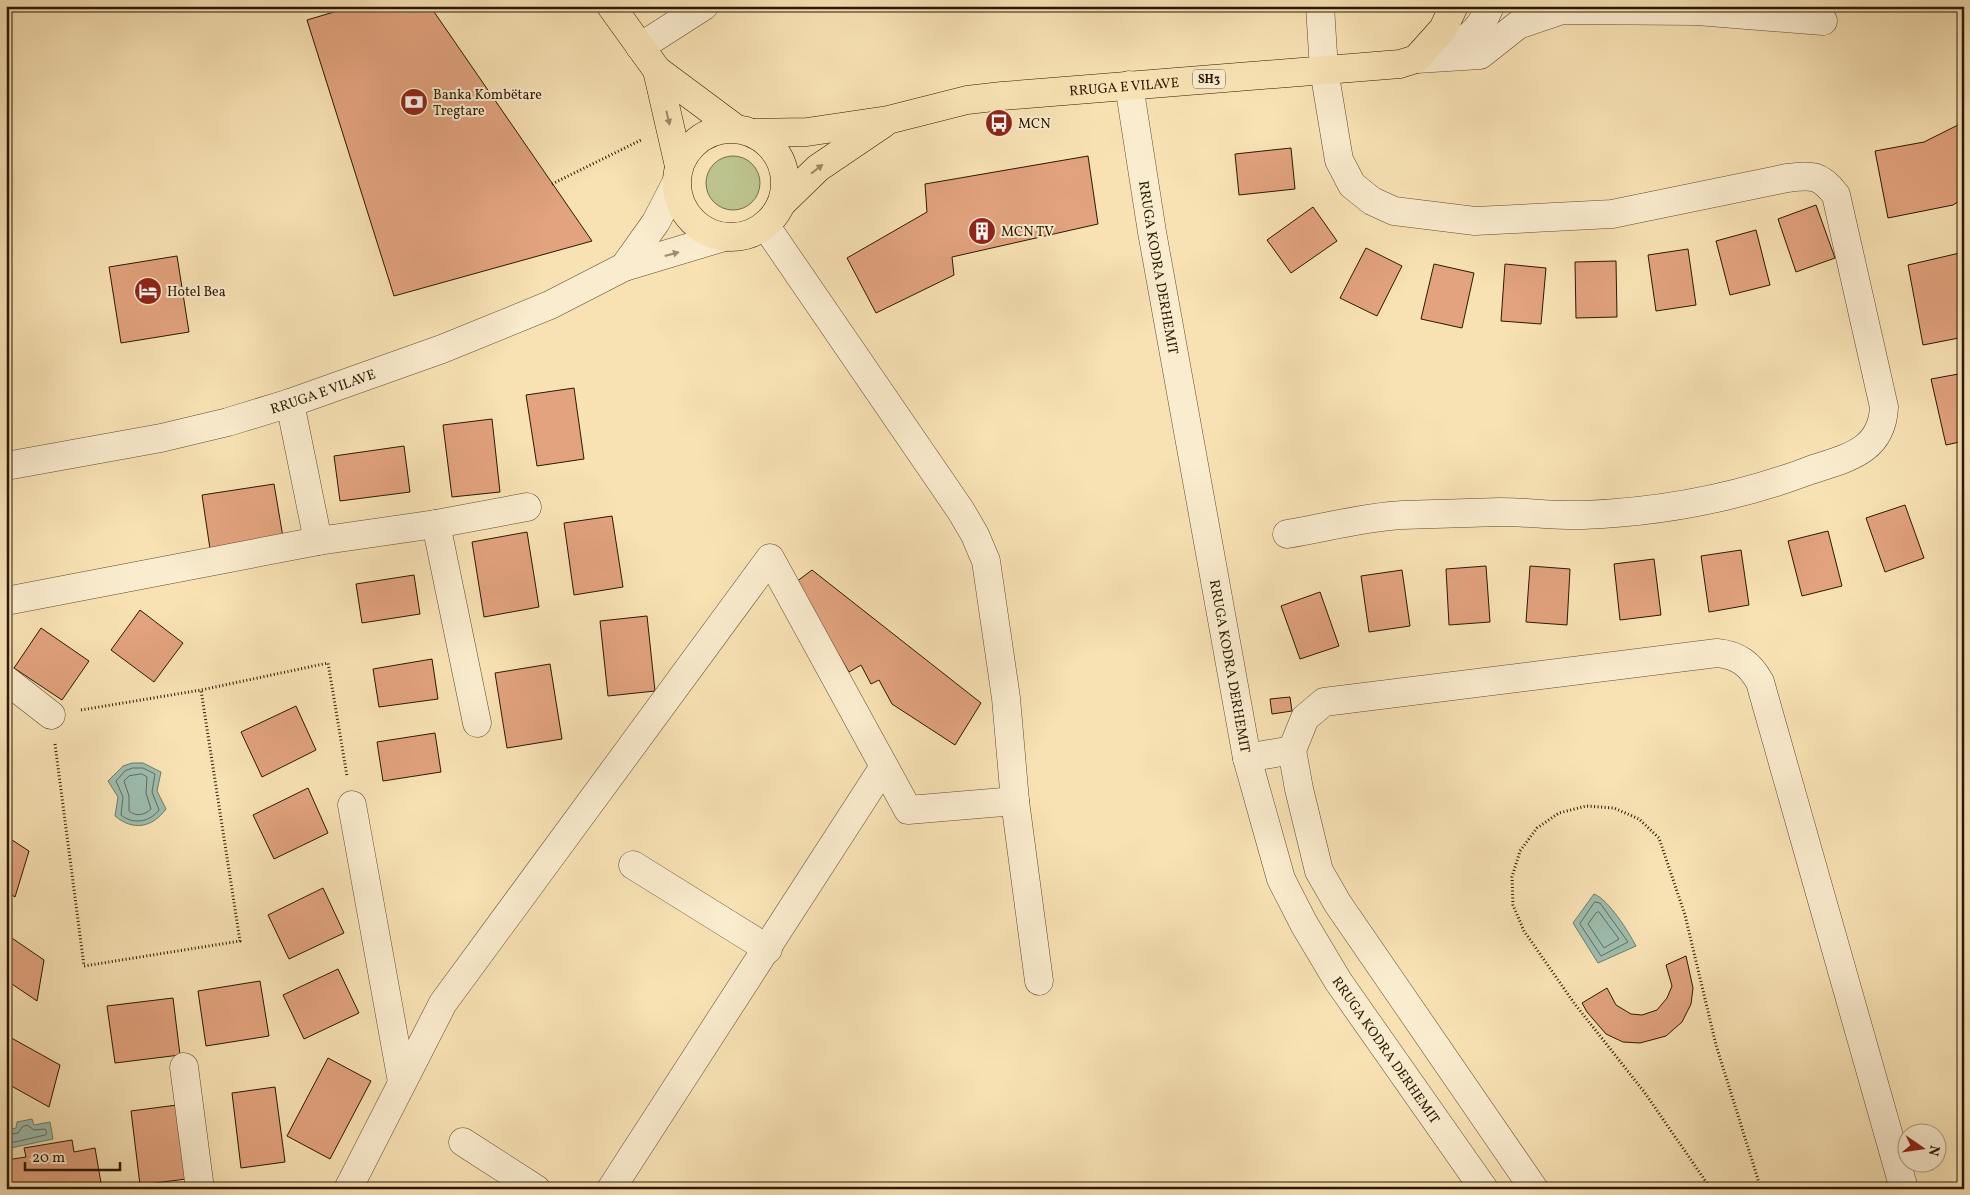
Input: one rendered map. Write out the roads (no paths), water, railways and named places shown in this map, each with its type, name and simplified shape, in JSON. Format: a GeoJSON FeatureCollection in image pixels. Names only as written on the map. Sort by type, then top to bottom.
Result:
{"type":"FeatureCollection","features":[{"type":"Feature","properties":{"kind":"main road"},"geometry":{"type":"LineString","coordinates":[[611,6],[657,70],[745,131],[766,140],[782,162],[785,176],[782,203],[775,215],[753,233],[738,237],[724,237],[709,233],[685,213],[679,199],[678,175],[657,70]]}},
{"type":"Feature","properties":{"kind":"main road"},"geometry":{"type":"LineString","coordinates":[[1416,59],[1443,29],[1454,6]]}},
{"type":"Feature","properties":{"kind":"main road","name":"RRUGA E VILAVE"},"geometry":{"type":"LineString","coordinates":[[745,131],[807,132],[888,120],[967,100],[1129,85],[1400,64],[1416,59]]}},
{"type":"Feature","properties":{"kind":"main road","name":"RRUGA E VILAVE"},"geometry":{"type":"LineString","coordinates":[[782,203],[818,168],[888,120]]}},
{"type":"Feature","properties":{"kind":"main road"},"geometry":{"type":"LineString","coordinates":[[678,175],[691,145],[701,137],[712,132],[745,131]]}},
{"type":"Feature","properties":{"kind":"street"},"geometry":{"type":"LineString","coordinates":[[640,47],[704,6]]}},
{"type":"Feature","properties":{"kind":"street"},"geometry":{"type":"LineString","coordinates":[[1287,534],[1400,515],[1501,512],[1583,516],[1689,505],[1790,478],[1850,456],[1866,448],[1877,437],[1883,423],[1884,407],[1836,195],[1826,182],[1814,176],[1787,178],[1612,214],[1541,219],[1475,220],[1394,211],[1372,201],[1352,185],[1339,160],[1324,70],[1320,6]]}},
{"type":"Feature","properties":{"kind":"street"},"geometry":{"type":"LineString","coordinates":[[1416,59],[1465,41],[1480,25],[1490,6]]}},
{"type":"Feature","properties":{"kind":"street"},"geometry":{"type":"LineString","coordinates":[[1416,59],[1480,55],[1518,26],[1562,10],[1697,11],[1823,21]]}},
{"type":"Feature","properties":{"kind":"street","name":"RRUGA KODRA DERHEMIT"},"geometry":{"type":"LineString","coordinates":[[1129,85],[1152,232],[1247,758],[1281,879],[1304,924],[1338,981],[1484,1189]]}},
{"type":"Feature","properties":{"kind":"street","name":"RRUGA E VILAVE"},"geometry":{"type":"LineString","coordinates":[[624,267],[656,222],[678,175]]}},
{"type":"Feature","properties":{"kind":"street"},"geometry":{"type":"LineString","coordinates":[[765,225],[975,535],[986,561],[1006,698],[1014,801],[1039,981]]}},
{"type":"Feature","properties":{"kind":"street","name":"RRUGA E VILAVE"},"geometry":{"type":"LineString","coordinates":[[6,466],[161,438],[228,422],[290,402],[460,341],[550,305],[624,267],[724,237]]}},
{"type":"Feature","properties":{"kind":"street"},"geometry":{"type":"LineString","coordinates":[[290,402],[318,541]]}},
{"type":"Feature","properties":{"kind":"street"},"geometry":{"type":"LineString","coordinates":[[6,601],[318,541],[436,524],[527,507]]}},
{"type":"Feature","properties":{"kind":"street"},"geometry":{"type":"LineString","coordinates":[[436,524],[477,723]]}},
{"type":"Feature","properties":{"kind":"street"},"geometry":{"type":"LineString","coordinates":[[348,1189],[443,1003],[770,558],[883,768],[908,810],[1014,801]]}},
{"type":"Feature","properties":{"kind":"street"},"geometry":{"type":"LineString","coordinates":[[1534,1189],[1344,912],[1319,871],[1299,789],[1292,750],[1304,718],[1324,702],[1717,652],[1731,654],[1744,661],[1753,670],[1760,682],[1904,1189]]}},
{"type":"Feature","properties":{"kind":"street"},"geometry":{"type":"LineString","coordinates":[[6,680],[52,715]]}},
{"type":"Feature","properties":{"kind":"street"},"geometry":{"type":"LineString","coordinates":[[1247,758],[1292,750]]}},
{"type":"Feature","properties":{"kind":"street"},"geometry":{"type":"LineString","coordinates":[[612,1189],[883,768]]}},
{"type":"Feature","properties":{"kind":"street"},"geometry":{"type":"LineString","coordinates":[[352,806],[402,1082]]}},
{"type":"Feature","properties":{"kind":"street"},"geometry":{"type":"LineString","coordinates":[[633,865],[768,949]]}},
{"type":"Feature","properties":{"kind":"street"},"geometry":{"type":"LineString","coordinates":[[184,1067],[200,1189]]}},
{"type":"Feature","properties":{"kind":"street"},"geometry":{"type":"LineString","coordinates":[[463,1142],[536,1189]]}},
{"type":"Feature","properties":{"kind":"water"},"geometry":{"type":"Polygon","coordinates":[[[132,763],[143,763],[161,772],[157,791],[166,809],[148,824],[129,824],[115,816],[118,797],[108,781],[123,766],[132,763]]]}},
{"type":"Feature","properties":{"kind":"water"},"geometry":{"type":"Polygon","coordinates":[[[1594,894],[1600,897],[1612,909],[1636,946],[1598,963],[1573,923],[1594,894]]]}},
{"type":"Feature","properties":{"kind":"water"},"geometry":{"type":"Polygon","coordinates":[[[32,1119],[34,1125],[50,1122],[53,1139],[6,1149],[6,1130],[16,1128],[17,1122],[32,1119]]]}},
{"type":"Feature","properties":{"kind":"place","name":"Banka Kombëtare Tregtare"},"geometry":{"type":"Point","coordinates":[414,102]}},
{"type":"Feature","properties":{"kind":"place","name":"MCN"},"geometry":{"type":"Point","coordinates":[999,123]}},
{"type":"Feature","properties":{"kind":"place","name":"MCN TV"},"geometry":{"type":"Point","coordinates":[982,231]}},
{"type":"Feature","properties":{"kind":"place","name":"Hotel Bea"},"geometry":{"type":"Point","coordinates":[148,291]}}]}
